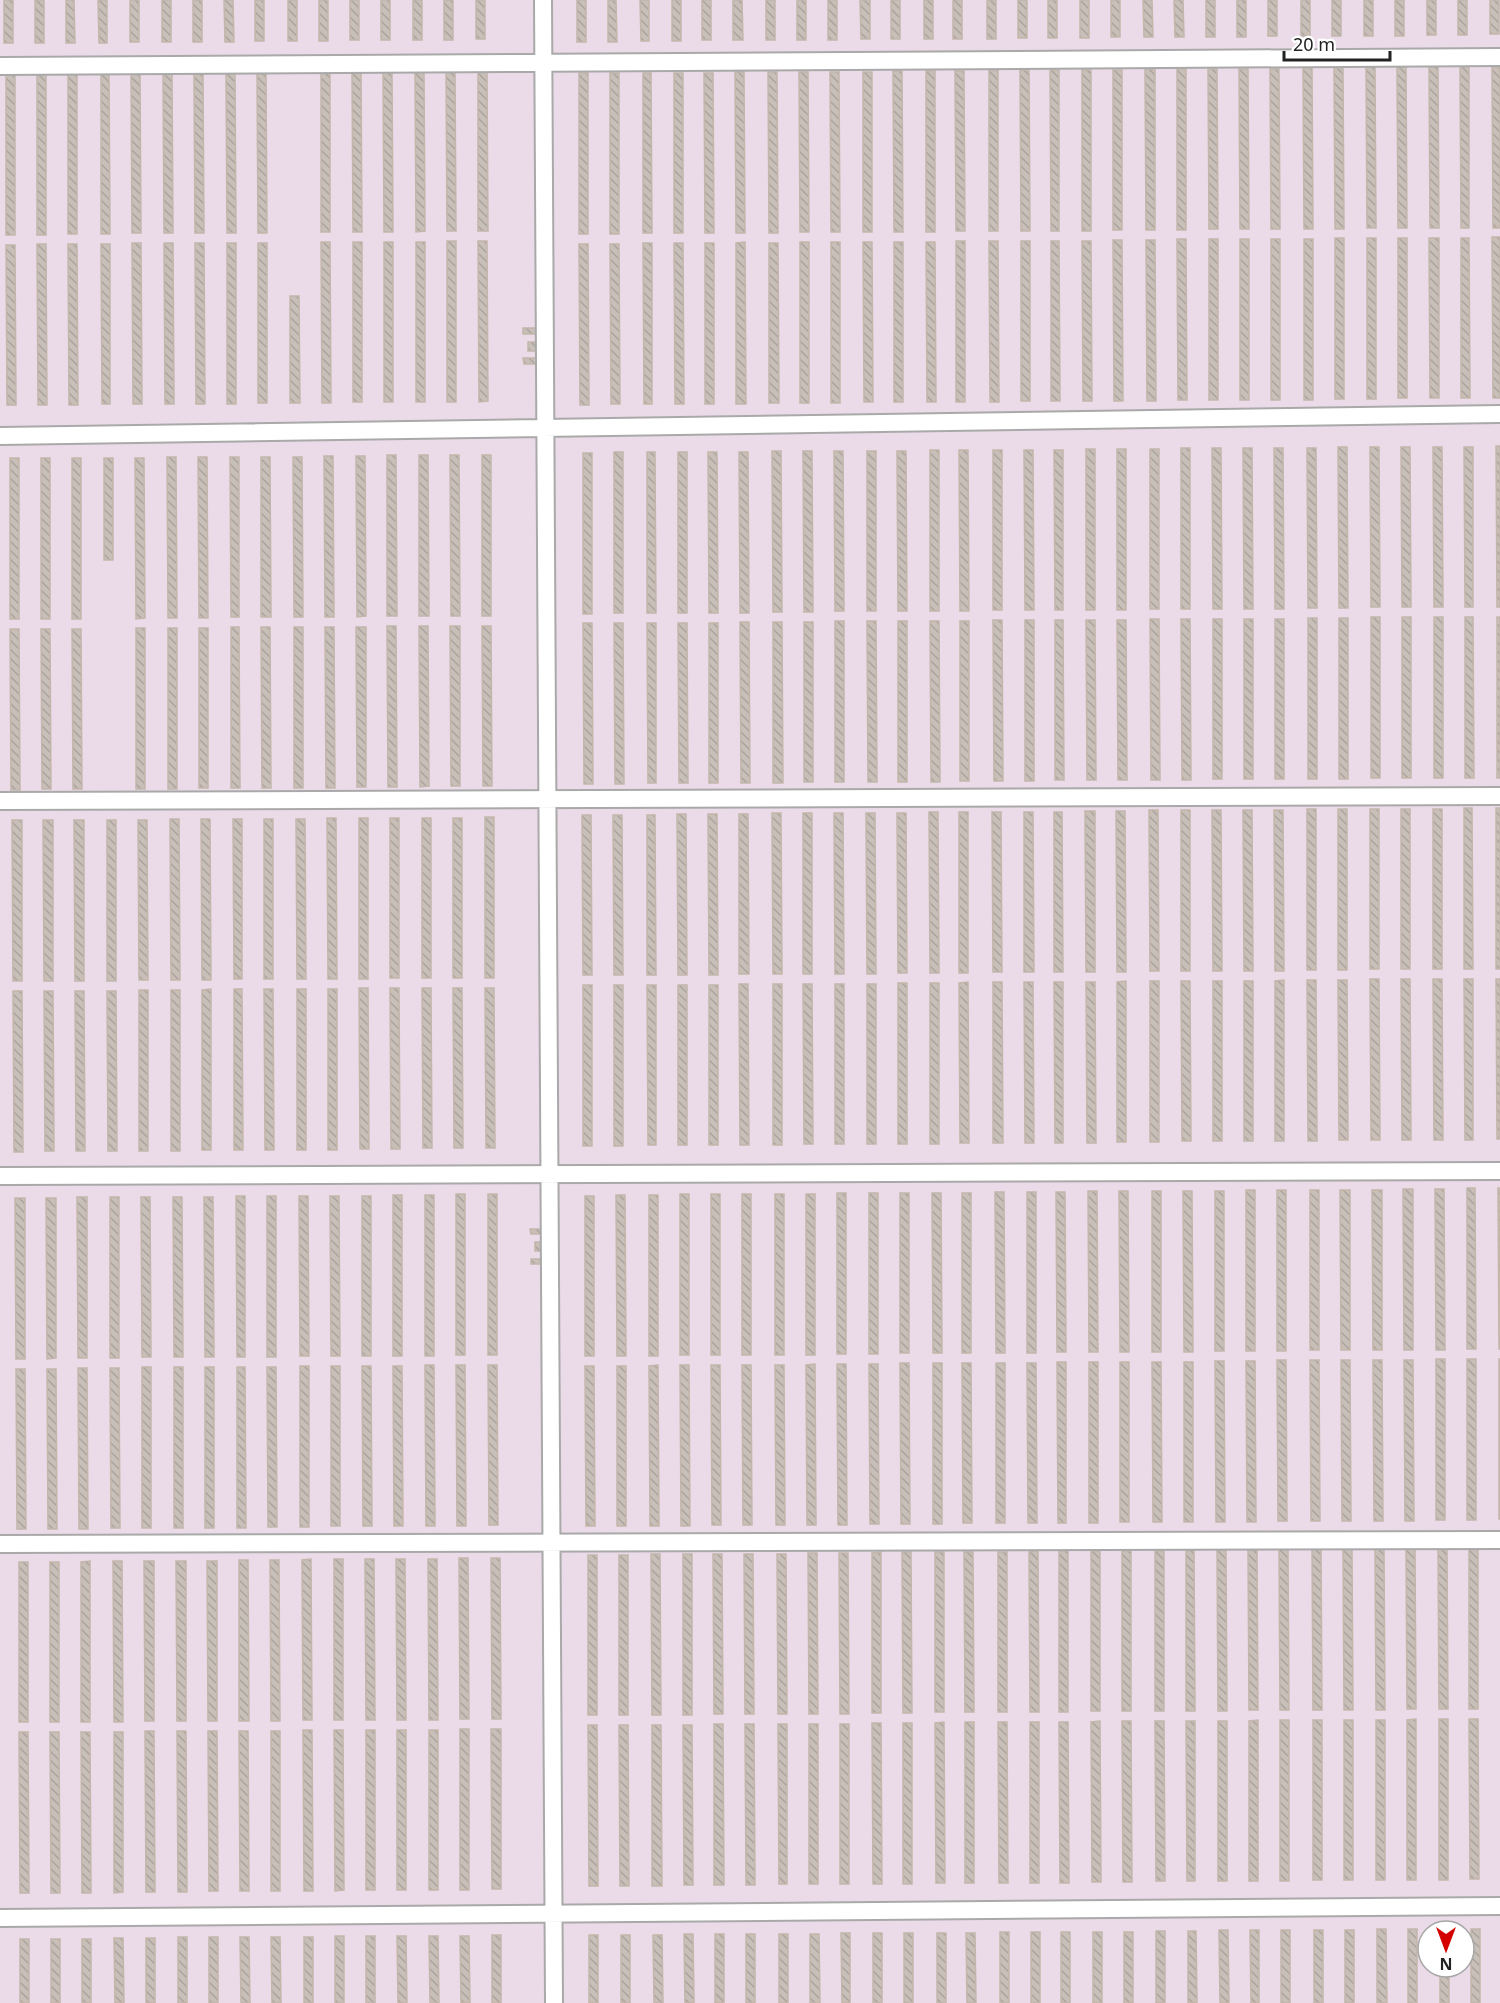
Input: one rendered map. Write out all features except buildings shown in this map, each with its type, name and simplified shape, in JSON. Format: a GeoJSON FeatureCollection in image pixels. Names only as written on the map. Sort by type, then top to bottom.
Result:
{"type":"FeatureCollection","features":[{"type":"Feature","properties":{"kind":"lane"},"geometry":{"type":"LineString","coordinates":[[543,0],[554,2003]]}},
{"type":"Feature","properties":{"kind":"lane"},"geometry":{"type":"LineString","coordinates":[[0,66],[1500,57]]}},
{"type":"Feature","properties":{"kind":"lane"},"geometry":{"type":"LineString","coordinates":[[0,436],[1500,414]]}},
{"type":"Feature","properties":{"kind":"lane"},"geometry":{"type":"LineString","coordinates":[[0,801],[1500,796]]}},
{"type":"Feature","properties":{"kind":"lane"},"geometry":{"type":"LineString","coordinates":[[0,1176],[1500,1170]]}},
{"type":"Feature","properties":{"kind":"lane"},"geometry":{"type":"LineString","coordinates":[[0,1544],[1500,1540]]}},
{"type":"Feature","properties":{"kind":"lane"},"geometry":{"type":"LineString","coordinates":[[0,1918],[1500,1906]]}},
{"type":"Feature","properties":{"kind":"shaded area"},"geometry":{"type":"Polygon","coordinates":[[[0,0],[1500,0],[1500,2003],[0,2003],[0,0]]]}}]}
